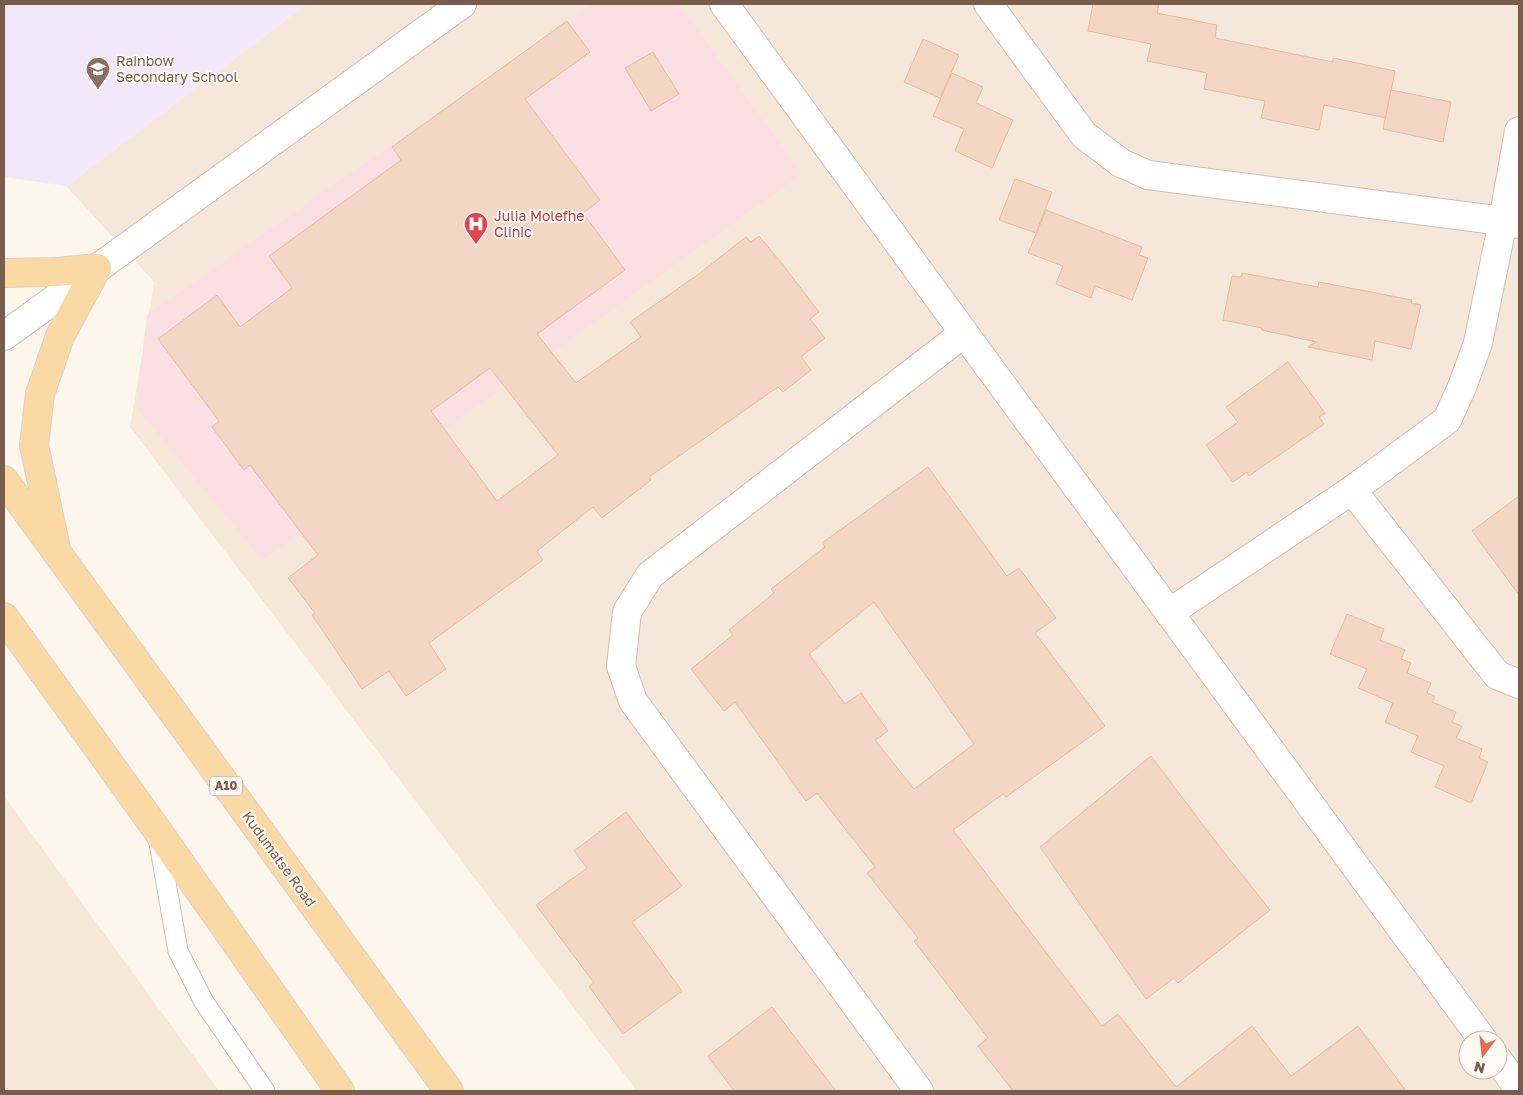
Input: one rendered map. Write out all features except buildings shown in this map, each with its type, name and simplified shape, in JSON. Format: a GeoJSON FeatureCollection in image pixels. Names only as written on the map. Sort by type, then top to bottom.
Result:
{"type":"FeatureCollection","features":[{"type":"Feature","properties":{"kind":"main road"},"geometry":{"type":"LineString","coordinates":[[4,274],[97,268]]}},
{"type":"Feature","properties":{"kind":"main road"},"geometry":{"type":"LineString","coordinates":[[57,554],[34,445],[40,394],[60,336],[97,268]]}},
{"type":"Feature","properties":{"kind":"main road","name":"Kudumatse Road"},"geometry":{"type":"LineString","coordinates":[[4,480],[448,1091]]}},
{"type":"Feature","properties":{"kind":"main road"},"geometry":{"type":"LineString","coordinates":[[4,617],[157,830],[340,1091]]}},
{"type":"Feature","properties":{"kind":"street"},"geometry":{"type":"LineString","coordinates":[[4,336],[462,4]]}},
{"type":"Feature","properties":{"kind":"street"},"geometry":{"type":"LineString","coordinates":[[724,4],[1476,1030]]}},
{"type":"Feature","properties":{"kind":"street"},"geometry":{"type":"LineString","coordinates":[[988,4],[1084,135],[1121,163],[1148,175],[1511,222]]}},
{"type":"Feature","properties":{"kind":"street"},"geometry":{"type":"LineString","coordinates":[[1169,613],[1352,490],[1447,420],[1462,387],[1478,343],[1511,222],[1519,131]]}},
{"type":"Feature","properties":{"kind":"street"},"geometry":{"type":"LineString","coordinates":[[919,1091],[633,701],[621,666],[627,612],[650,575],[964,333]]}},
{"type":"Feature","properties":{"kind":"street"},"geometry":{"type":"LineString","coordinates":[[1352,490],[1497,674],[1519,684]]}},
{"type":"Feature","properties":{"kind":"street"},"geometry":{"type":"LineString","coordinates":[[1508,1074],[1519,1089]]}},
{"type":"Feature","properties":{"kind":"lane"},"geometry":{"type":"LineString","coordinates":[[157,830],[178,951],[204,1002],[265,1091]]}},
{"type":"Feature","properties":{"kind":"shaded area","name":"Rainbow Secondary School"},"geometry":{"type":"Polygon","coordinates":[[[4,4],[307,4],[66,186],[4,177],[4,4]]]}},
{"type":"Feature","properties":{"kind":"shaded area"},"geometry":{"type":"Polygon","coordinates":[[[307,4],[1519,4],[1519,1091],[637,1091],[130,427],[154,282],[66,186],[307,4]]]}},
{"type":"Feature","properties":{"kind":"shaded area","name":"Julia Molefhe Clinic"},"geometry":{"type":"Polygon","coordinates":[[[593,4],[679,4],[802,174],[262,560],[136,407],[147,315],[593,4]]]}},
{"type":"Feature","properties":{"kind":"shaded area"},"geometry":{"type":"Polygon","coordinates":[[[4,796],[219,1091],[4,1091],[4,796]]]}},
{"type":"Feature","properties":{"kind":"place","name":"Rainbow Secondary School"},"geometry":{"type":"Point","coordinates":[98,90]}},
{"type":"Feature","properties":{"kind":"place","name":"Julia Molefhe Clinic"},"geometry":{"type":"Point","coordinates":[476,245]}}]}
